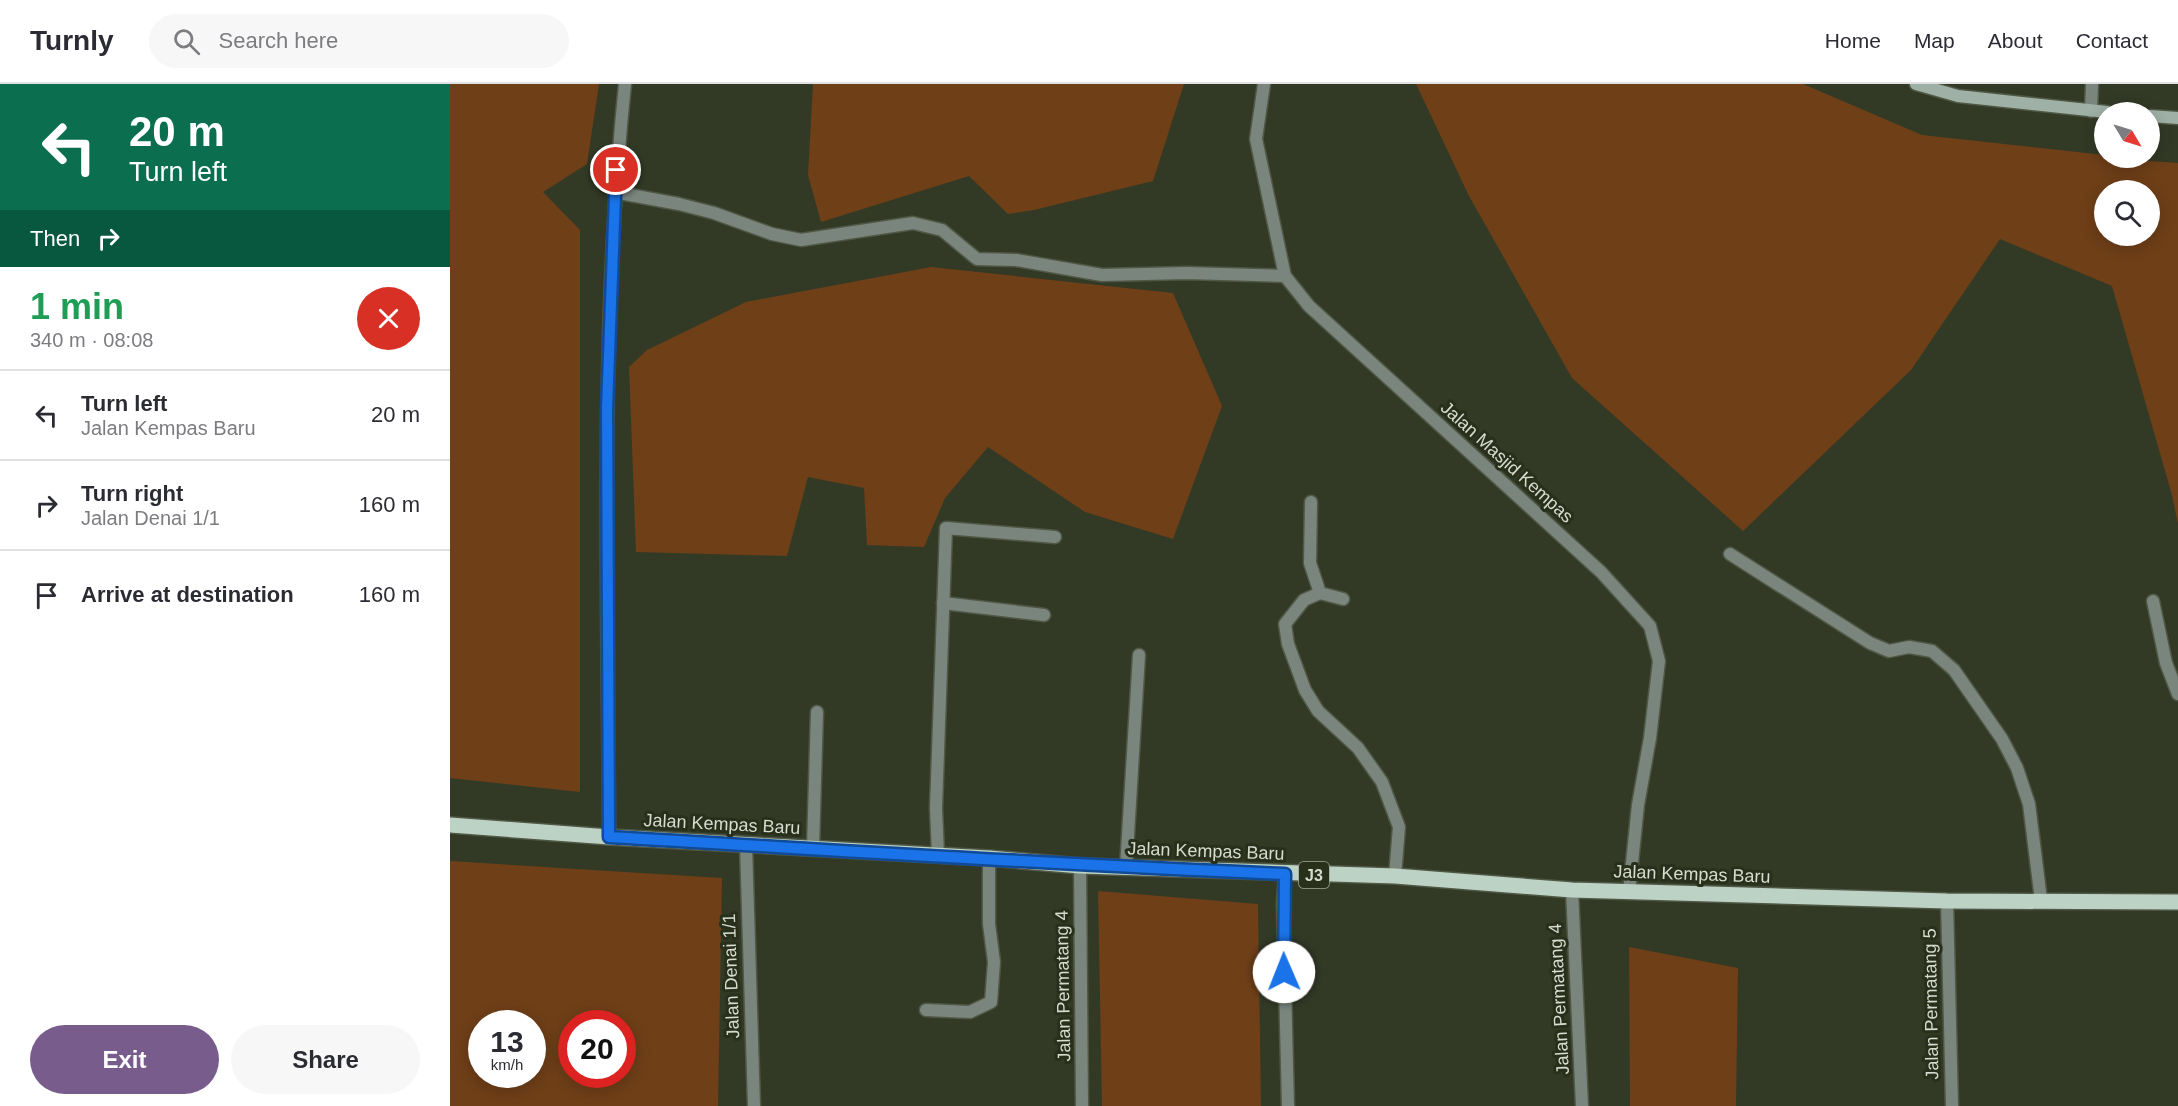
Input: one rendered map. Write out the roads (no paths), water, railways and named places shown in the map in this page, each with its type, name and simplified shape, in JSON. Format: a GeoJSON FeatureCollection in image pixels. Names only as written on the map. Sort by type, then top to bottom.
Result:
{"type":"FeatureCollection","features":[{"type":"Feature","properties":{"kind":"main road","name":"Jalan Kempas Baru"},"geometry":{"type":"LineString","coordinates":[[450,825],[609,837],[989,858],[1080,866],[1395,876],[1572,890],[1947,902],[2041,900],[2178,902]]}},
{"type":"Feature","properties":{"kind":"street"},"geometry":{"type":"LineString","coordinates":[[609,837],[607,408],[614,192],[625,84]]}},
{"type":"Feature","properties":{"kind":"street","name":"Jalan Masjid Kempas"},"geometry":{"type":"LineString","coordinates":[[1264,84],[1256,139],[1285,276],[1309,306],[1601,572],[1650,626],[1659,661],[1650,738],[1638,805],[1629,892]]}},
{"type":"Feature","properties":{"kind":"street"},"geometry":{"type":"LineString","coordinates":[[1916,84],[1958,96],[2094,111]]}},
{"type":"Feature","properties":{"kind":"street"},"geometry":{"type":"LineString","coordinates":[[2091,111],[2092,84]]}},
{"type":"Feature","properties":{"kind":"street"},"geometry":{"type":"LineString","coordinates":[[2160,117],[2178,118]]}},
{"type":"Feature","properties":{"kind":"street"},"geometry":{"type":"LineString","coordinates":[[614,192],[679,204],[714,213],[771,234],[801,240],[913,223],[942,231],[977,259],[1016,260],[1102,275],[1187,273],[1285,276]]}},
{"type":"Feature","properties":{"kind":"street"},"geometry":{"type":"LineString","coordinates":[[1311,502],[1310,563],[1320,593]]}},
{"type":"Feature","properties":{"kind":"street"},"geometry":{"type":"LineString","coordinates":[[938,855],[936,808],[946,528],[1055,537]]}},
{"type":"Feature","properties":{"kind":"street"},"geometry":{"type":"LineString","coordinates":[[1730,554],[1870,643],[1889,651],[1909,647],[1932,651],[1954,670],[2002,738],[2017,768],[2029,804],[2041,900]]}},
{"type":"Feature","properties":{"kind":"street"},"geometry":{"type":"LineString","coordinates":[[1343,599],[1320,593],[1304,600],[1285,624],[1288,644],[1305,690],[1318,711],[1358,748],[1382,782],[1399,827],[1395,876]]}},
{"type":"Feature","properties":{"kind":"street"},"geometry":{"type":"LineString","coordinates":[[2153,601],[2166,663],[2178,694]]}},
{"type":"Feature","properties":{"kind":"street"},"geometry":{"type":"LineString","coordinates":[[943,603],[1044,615]]}},
{"type":"Feature","properties":{"kind":"street"},"geometry":{"type":"LineString","coordinates":[[1126,868],[1139,655]]}},
{"type":"Feature","properties":{"kind":"street"},"geometry":{"type":"LineString","coordinates":[[813,848],[817,712]]}},
{"type":"Feature","properties":{"kind":"street","name":"Jalan Denai 1/1"},"geometry":{"type":"LineString","coordinates":[[746,845],[754,1106]]}},
{"type":"Feature","properties":{"kind":"street"},"geometry":{"type":"LineString","coordinates":[[926,1010],[970,1012],[990,1002],[994,962],[989,924],[989,858]]}},
{"type":"Feature","properties":{"kind":"street","name":"Jalan Permatang 4"},"geometry":{"type":"LineString","coordinates":[[1080,866],[1082,1106]]}},
{"type":"Feature","properties":{"kind":"street"},"geometry":{"type":"LineString","coordinates":[[1285,874],[1283,903],[1288,1106]]}},
{"type":"Feature","properties":{"kind":"street","name":"Jalan Permatang 4"},"geometry":{"type":"LineString","coordinates":[[1572,890],[1582,1106]]}},
{"type":"Feature","properties":{"kind":"street","name":"Jalan Permatang 5"},"geometry":{"type":"LineString","coordinates":[[1947,902],[1952,1106]]}}]}
